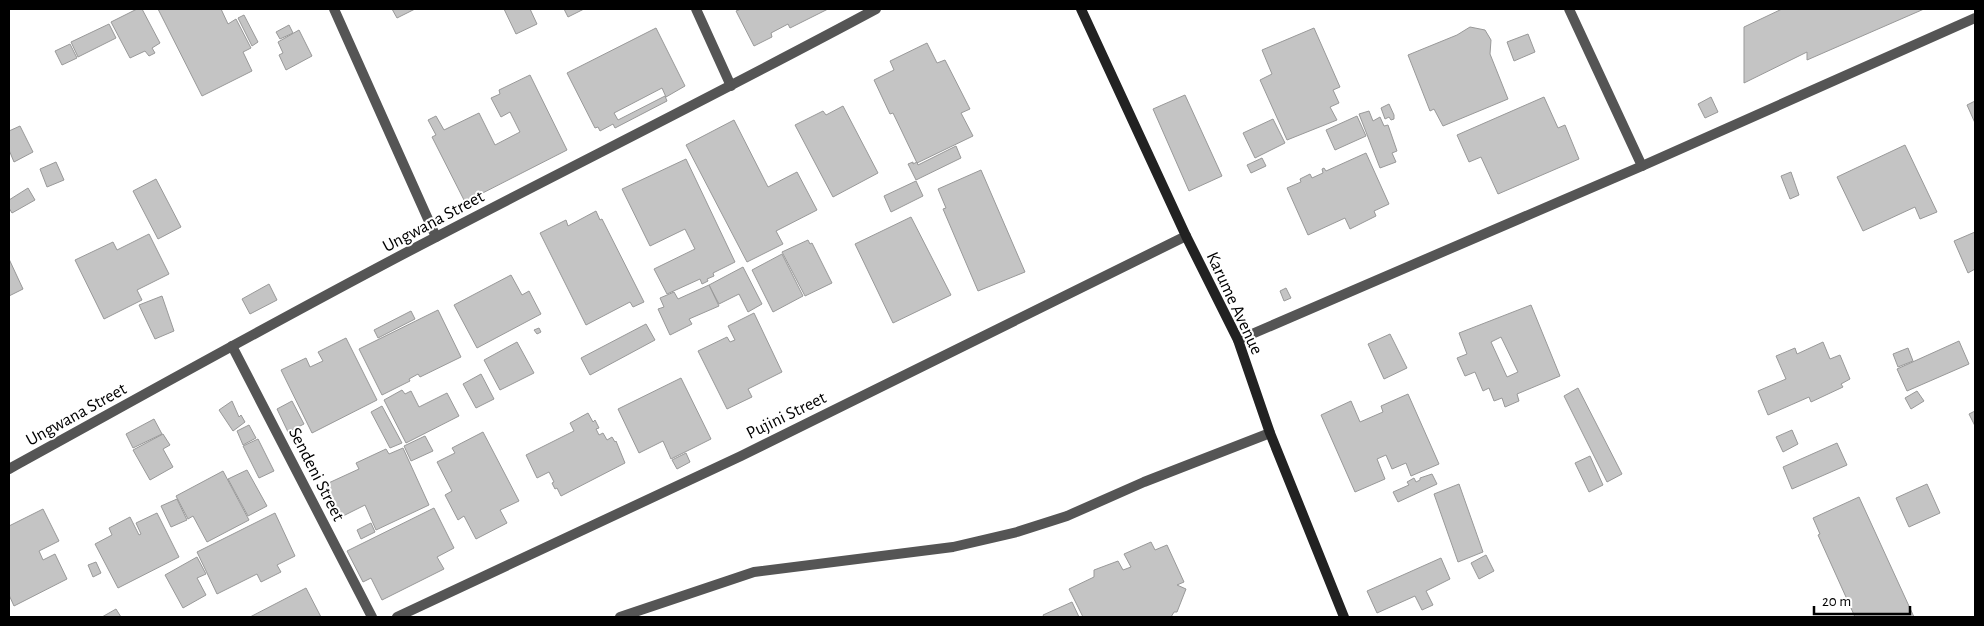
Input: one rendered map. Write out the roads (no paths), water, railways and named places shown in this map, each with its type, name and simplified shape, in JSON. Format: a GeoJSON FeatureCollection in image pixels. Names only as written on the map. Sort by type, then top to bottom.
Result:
{"type":"FeatureCollection","features":[{"type":"Feature","properties":{"kind":"main road","name":"Karume Avenue"},"geometry":{"type":"LineString","coordinates":[[1081,9],[1186,236],[1238,340],[1270,433],[1344,617]]}},
{"type":"Feature","properties":{"kind":"street"},"geometry":{"type":"LineString","coordinates":[[334,9],[436,237]]}},
{"type":"Feature","properties":{"kind":"street"},"geometry":{"type":"LineString","coordinates":[[696,9],[731,86]]}},
{"type":"Feature","properties":{"kind":"street","name":"Ungwana Street"},"geometry":{"type":"LineString","coordinates":[[9,469],[232,346],[436,237],[731,86],[876,9]]}},
{"type":"Feature","properties":{"kind":"street"},"geometry":{"type":"LineString","coordinates":[[1569,9],[1642,166]]}},
{"type":"Feature","properties":{"kind":"street"},"geometry":{"type":"LineString","coordinates":[[1238,340],[1642,166],[1975,18]]}},
{"type":"Feature","properties":{"kind":"street","name":"Pujini Street"},"geometry":{"type":"LineString","coordinates":[[398,617],[741,456],[1186,236]]}},
{"type":"Feature","properties":{"kind":"street","name":"Sendeni Street"},"geometry":{"type":"LineString","coordinates":[[232,346],[372,617]]}},
{"type":"Feature","properties":{"kind":"street"},"geometry":{"type":"LineString","coordinates":[[620,617],[754,572],[953,547],[1017,532],[1068,516],[1144,482],[1270,433]]}}]}
